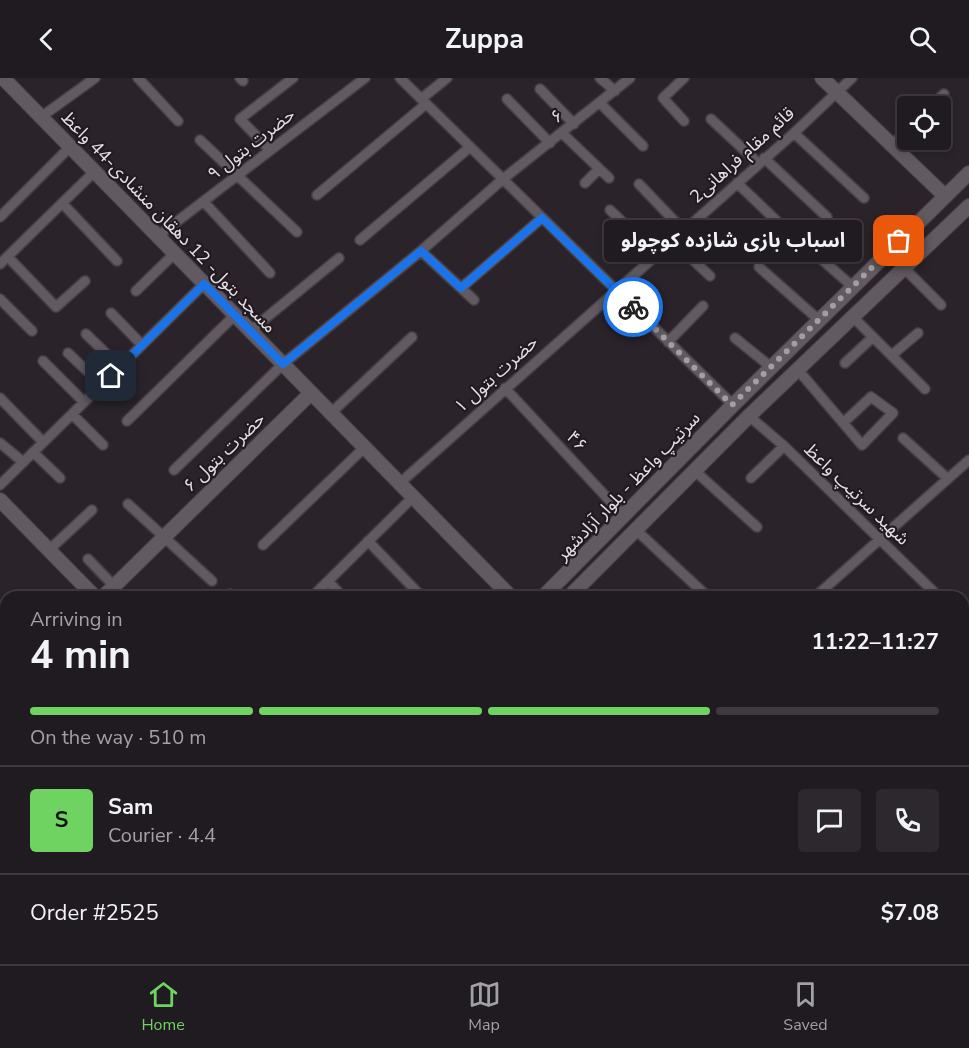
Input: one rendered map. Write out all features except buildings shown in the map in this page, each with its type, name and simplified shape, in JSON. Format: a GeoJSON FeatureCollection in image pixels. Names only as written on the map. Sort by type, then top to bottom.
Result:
{"type":"FeatureCollection","features":[{"type":"Feature","properties":{"kind":"street","name":"مسجد بتول- 12 دهقان منشادی-44 واعظ"},"geometry":{"type":"LineString","coordinates":[[3,78],[505,591]]}},
{"type":"Feature","properties":{"kind":"street"},"geometry":{"type":"LineString","coordinates":[[41,117],[95,78]]}},
{"type":"Feature","properties":{"kind":"street"},"geometry":{"type":"LineString","coordinates":[[138,78],[178,121]]}},
{"type":"Feature","properties":{"kind":"street"},"geometry":{"type":"LineString","coordinates":[[270,150],[240,118],[293,78]]}},
{"type":"Feature","properties":{"kind":"street","name":"حضرت بتول ۹"},"geometry":{"type":"LineString","coordinates":[[158,236],[364,78]]}},
{"type":"Feature","properties":{"kind":"street"},"geometry":{"type":"LineString","coordinates":[[400,78],[732,405]]}},
{"type":"Feature","properties":{"kind":"street"},"geometry":{"type":"LineString","coordinates":[[317,195],[447,78]]}},
{"type":"Feature","properties":{"kind":"street"},"geometry":{"type":"LineString","coordinates":[[600,78],[615,91]]}},
{"type":"Feature","properties":{"kind":"street","name":"۶"},"geometry":{"type":"LineString","coordinates":[[174,470],[283,364],[421,251],[503,179],[630,78]]}},
{"type":"Feature","properties":{"kind":"street"},"geometry":{"type":"LineString","coordinates":[[684,78],[663,98],[684,121]]}},
{"type":"Feature","properties":{"kind":"street"},"geometry":{"type":"LineString","coordinates":[[822,78],[945,196]]}},
{"type":"Feature","properties":{"kind":"street","name":"2قائم مقام فراهانی"},"geometry":{"type":"LineString","coordinates":[[615,290],[794,133],[852,78]]}},
{"type":"Feature","properties":{"kind":"street"},"geometry":{"type":"LineString","coordinates":[[540,89],[574,124]]}},
{"type":"Feature","properties":{"kind":"street"},"geometry":{"type":"LineString","coordinates":[[507,99],[550,143]]}},
{"type":"Feature","properties":{"kind":"street"},"geometry":{"type":"LineString","coordinates":[[600,103],[643,146]]}},
{"type":"Feature","properties":{"kind":"street"},"geometry":{"type":"LineString","coordinates":[[711,119],[827,217]]}},
{"type":"Feature","properties":{"kind":"street"},"geometry":{"type":"LineString","coordinates":[[562,133],[609,178]]}},
{"type":"Feature","properties":{"kind":"street"},"geometry":{"type":"LineString","coordinates":[[794,133],[864,198]]}},
{"type":"Feature","properties":{"kind":"street"},"geometry":{"type":"LineString","coordinates":[[200,140],[297,232]]}},
{"type":"Feature","properties":{"kind":"street"},"geometry":{"type":"LineString","coordinates":[[892,145],[897,140]]}},
{"type":"Feature","properties":{"kind":"street"},"geometry":{"type":"LineString","coordinates":[[0,217],[70,147]]}},
{"type":"Feature","properties":{"kind":"street"},"geometry":{"type":"LineString","coordinates":[[360,240],[470,147]]}},
{"type":"Feature","properties":{"kind":"street"},"geometry":{"type":"LineString","coordinates":[[585,183],[599,169]]}},
{"type":"Feature","properties":{"kind":"street"},"geometry":{"type":"LineString","coordinates":[[0,264],[94,172]]}},
{"type":"Feature","properties":{"kind":"street","name":"سرتیپ واعظ - بلوار آزادشهر"},"geometry":{"type":"LineString","coordinates":[[549,591],[732,405],[969,173]]}},
{"type":"Feature","properties":{"kind":"street"},"geometry":{"type":"LineString","coordinates":[[737,183],[783,227]]}},
{"type":"Feature","properties":{"kind":"street"},"geometry":{"type":"LineString","coordinates":[[639,184],[683,230]]}},
{"type":"Feature","properties":{"kind":"street"},"geometry":{"type":"LineString","coordinates":[[204,202],[270,273]]}},
{"type":"Feature","properties":{"kind":"street"},"geometry":{"type":"LineString","coordinates":[[62,203],[117,261]]}},
{"type":"Feature","properties":{"kind":"street"},"geometry":{"type":"LineString","coordinates":[[610,210],[656,254]]}},
{"type":"Feature","properties":{"kind":"street","name":"سرتیپ واعظ - بلوار آزادشهر"},"geometry":{"type":"LineString","coordinates":[[575,591],[749,416],[904,268],[967,212]]}},
{"type":"Feature","properties":{"kind":"street"},"geometry":{"type":"LineString","coordinates":[[461,288],[542,218]]}},
{"type":"Feature","properties":{"kind":"street"},"geometry":{"type":"LineString","coordinates":[[672,240],[710,276]]}},
{"type":"Feature","properties":{"kind":"street"},"geometry":{"type":"LineString","coordinates":[[786,255],[802,242],[853,287]]}},
{"type":"Feature","properties":{"kind":"street"},"geometry":{"type":"LineString","coordinates":[[421,251],[474,300]]}},
{"type":"Feature","properties":{"kind":"street"},"geometry":{"type":"LineString","coordinates":[[136,291],[175,253]]}},
{"type":"Feature","properties":{"kind":"street"},"geometry":{"type":"LineString","coordinates":[[8,257],[56,307],[85,281]]}},
{"type":"Feature","properties":{"kind":"street"},"geometry":{"type":"LineString","coordinates":[[250,331],[339,258]]}},
{"type":"Feature","properties":{"kind":"street"},"geometry":{"type":"LineString","coordinates":[[759,267],[819,320]]}},
{"type":"Feature","properties":{"kind":"street"},"geometry":{"type":"LineString","coordinates":[[904,268],[941,305]]}},
{"type":"Feature","properties":{"kind":"street"},"geometry":{"type":"LineString","coordinates":[[0,485],[204,284]]}},
{"type":"Feature","properties":{"kind":"street","name":"حضرت بتول ۱"},"geometry":{"type":"LineString","coordinates":[[400,483],[615,290]]}},
{"type":"Feature","properties":{"kind":"street"},"geometry":{"type":"LineString","coordinates":[[0,299],[32,331]]}},
{"type":"Feature","properties":{"kind":"street"},"geometry":{"type":"LineString","coordinates":[[668,342],[703,306]]}},
{"type":"Feature","properties":{"kind":"street"},"geometry":{"type":"LineString","coordinates":[[111,312],[142,345]]}},
{"type":"Feature","properties":{"kind":"street"},"geometry":{"type":"LineString","coordinates":[[127,421],[235,315]]}},
{"type":"Feature","properties":{"kind":"street"},"geometry":{"type":"LineString","coordinates":[[854,317],[925,389]]}},
{"type":"Feature","properties":{"kind":"street"},"geometry":{"type":"LineString","coordinates":[[892,356],[918,333]]}},
{"type":"Feature","properties":{"kind":"street"},"geometry":{"type":"LineString","coordinates":[[86,334],[120,367]]}},
{"type":"Feature","properties":{"kind":"street"},"geometry":{"type":"LineString","coordinates":[[331,413],[412,337]]}},
{"type":"Feature","properties":{"kind":"street"},"geometry":{"type":"LineString","coordinates":[[845,363],[873,337]]}},
{"type":"Feature","properties":{"kind":"street"},"geometry":{"type":"LineString","coordinates":[[735,338],[771,367]]}},
{"type":"Feature","properties":{"kind":"street"},"geometry":{"type":"LineString","coordinates":[[68,353],[102,385]]}},
{"type":"Feature","properties":{"kind":"street"},"geometry":{"type":"LineString","coordinates":[[43,360],[84,402]]}},
{"type":"Feature","properties":{"kind":"street"},"geometry":{"type":"LineString","coordinates":[[798,370],[843,423],[862,445],[893,413],[871,397],[843,423]]}},
{"type":"Feature","properties":{"kind":"street","name":"۴۶"},"geometry":{"type":"LineString","coordinates":[[505,388],[624,516]]}},
{"type":"Feature","properties":{"kind":"street","name":"حضرت بتول ۶"},"geometry":{"type":"LineString","coordinates":[[109,591],[311,393]]}},
{"type":"Feature","properties":{"kind":"street"},"geometry":{"type":"LineString","coordinates":[[0,398],[43,442]]}},
{"type":"Feature","properties":{"kind":"street"},"geometry":{"type":"LineString","coordinates":[[72,414],[103,445]]}},
{"type":"Feature","properties":{"kind":"street","name":"شهید سرتیپ واعظ"},"geometry":{"type":"LineString","coordinates":[[749,416],[784,446],[933,591]]}},
{"type":"Feature","properties":{"kind":"street"},"geometry":{"type":"LineString","coordinates":[[903,438],[948,479]]}},
{"type":"Feature","properties":{"kind":"street"},"geometry":{"type":"LineString","coordinates":[[0,443],[23,462]]}},
{"type":"Feature","properties":{"kind":"street"},"geometry":{"type":"LineString","coordinates":[[751,478],[784,446]]}},
{"type":"Feature","properties":{"kind":"street"},"geometry":{"type":"LineString","coordinates":[[263,545],[365,447]]}},
{"type":"Feature","properties":{"kind":"street"},"geometry":{"type":"LineString","coordinates":[[33,452],[60,478]]}},
{"type":"Feature","properties":{"kind":"street"},"geometry":{"type":"LineString","coordinates":[[822,591],[968,464]]}},
{"type":"Feature","properties":{"kind":"street"},"geometry":{"type":"LineString","coordinates":[[695,471],[757,527]]}},
{"type":"Feature","properties":{"kind":"street"},"geometry":{"type":"LineString","coordinates":[[318,591],[413,497]]}},
{"type":"Feature","properties":{"kind":"street"},"geometry":{"type":"LineString","coordinates":[[0,500],[89,591]]}},
{"type":"Feature","properties":{"kind":"street"},"geometry":{"type":"LineString","coordinates":[[128,504],[212,581]]}},
{"type":"Feature","properties":{"kind":"street"},"geometry":{"type":"LineString","coordinates":[[49,550],[92,510]]}},
{"type":"Feature","properties":{"kind":"street"},"geometry":{"type":"LineString","coordinates":[[636,530],[702,591]]}},
{"type":"Feature","properties":{"kind":"street"},"geometry":{"type":"LineString","coordinates":[[369,541],[416,591]]}},
{"type":"Feature","properties":{"kind":"street"},"geometry":{"type":"LineString","coordinates":[[88,559],[114,586]]}},
{"type":"Feature","properties":{"kind":"street"},"geometry":{"type":"LineString","coordinates":[[328,582],[337,591]]}},
{"type":"Feature","properties":{"kind":"way so far"},"geometry":{"type":"LineString","coordinates":[[633,307],[732,405],[899,241]]}},
{"type":"Feature","properties":{"kind":"place","name":"اسباب بازی شازده کوچولو"},"geometry":{"type":"Point","coordinates":[899,241]}},
{"type":"Feature","properties":{"kind":"route"},"geometry":{"type":"LineString","coordinates":[[111,376],[204,284],[283,364],[421,251],[461,288],[542,218],[633,307]]}}]}
